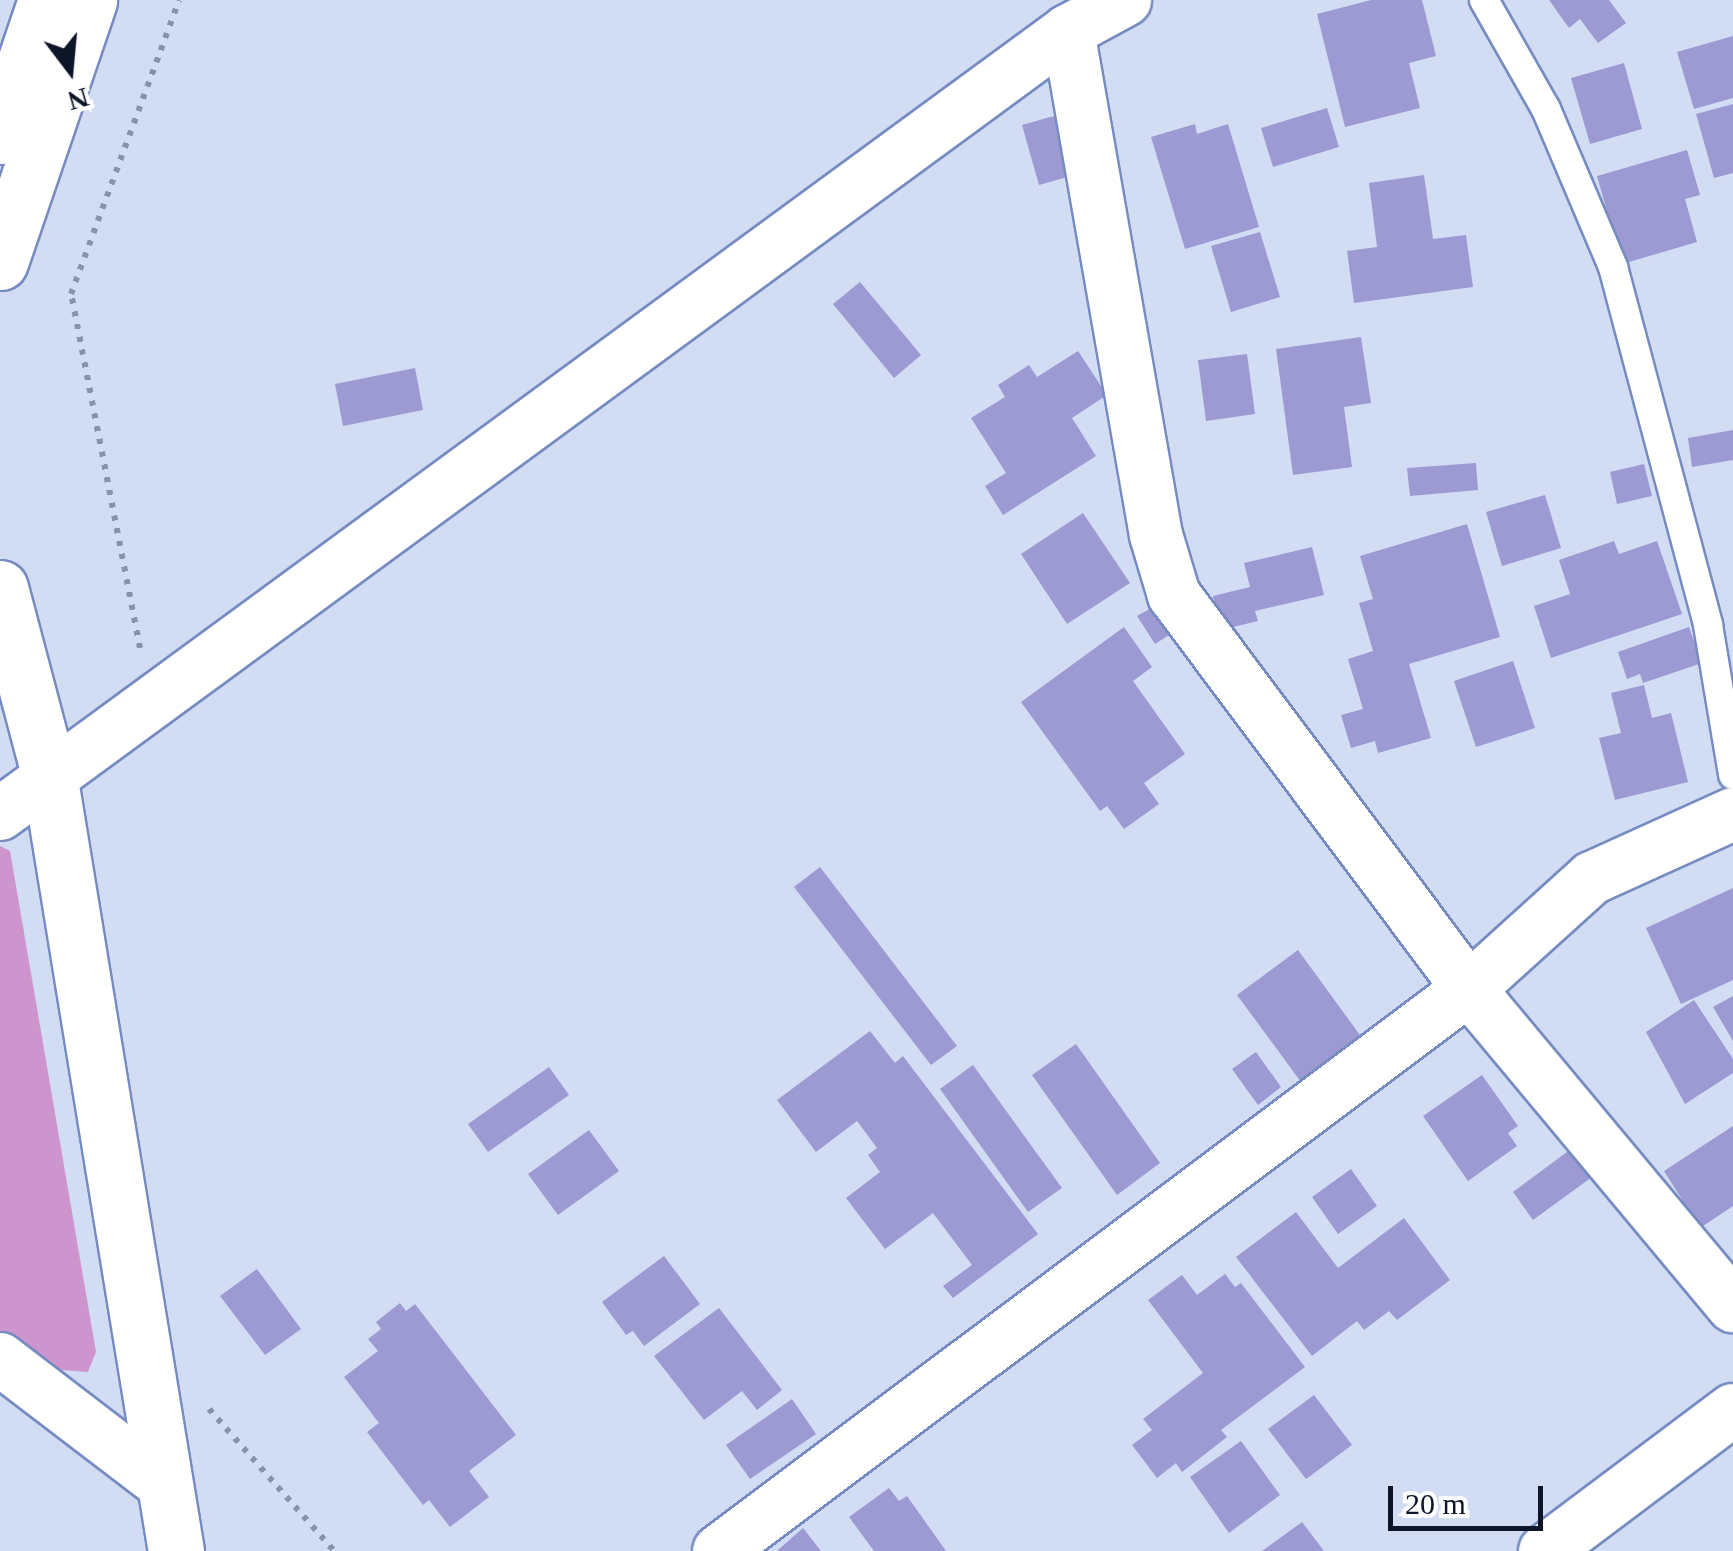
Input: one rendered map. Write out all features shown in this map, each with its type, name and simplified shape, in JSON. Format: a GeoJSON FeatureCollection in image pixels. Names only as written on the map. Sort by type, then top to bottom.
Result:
{"type":"FeatureCollection","features":[{"type":"Feature","properties":{"kind":"main road"},"geometry":{"type":"LineString","coordinates":[[0,136],[46,0]]}},
{"type":"Feature","properties":{"kind":"main road"},"geometry":{"type":"LineString","coordinates":[[0,262],[89,0]]}},
{"type":"Feature","properties":{"kind":"main road"},"geometry":{"type":"LineString","coordinates":[[0,588],[49,774],[176,1551]]}},
{"type":"Feature","properties":{"kind":"street"},"geometry":{"type":"LineString","coordinates":[[0,814],[49,774],[1068,31],[1126,0]]}},
{"type":"Feature","properties":{"kind":"street"},"geometry":{"type":"LineString","coordinates":[[1068,31],[1156,535],[1174,595],[1469,989],[1733,1306]]}},
{"type":"Feature","properties":{"kind":"street"},"geometry":{"type":"LineString","coordinates":[[719,1551],[1469,989],[1592,878],[1733,814]]}},
{"type":"Feature","properties":{"kind":"street"},"geometry":{"type":"LineString","coordinates":[[0,1359],[164,1484]]}},
{"type":"Feature","properties":{"kind":"street"},"geometry":{"type":"LineString","coordinates":[[1545,1551],[1733,1410]]}},
{"type":"Feature","properties":{"kind":"lane"},"geometry":{"type":"LineString","coordinates":[[1484,0],[1546,109],[1612,267],[1720,622],[1733,775]]}},
{"type":"Feature","properties":{"kind":"path"},"geometry":{"type":"LineString","coordinates":[[150,700],[71,294],[179,0]]}},
{"type":"Feature","properties":{"kind":"path"},"geometry":{"type":"LineString","coordinates":[[150,1396],[192,1390],[334,1551]]}},
{"type":"Feature","properties":{"kind":"shaded area"},"geometry":{"type":"Polygon","coordinates":[[[0,846],[10,851],[96,1352],[88,1372],[36,1368],[0,1338],[0,846]]]}},
{"type":"Feature","properties":{"kind":"building"},"geometry":{"type":"Polygon","coordinates":[[[1371,0],[1422,0],[1436,56],[1409,63],[1420,108],[1345,127],[1317,14],[1371,0]]]}},
{"type":"Feature","properties":{"kind":"building"},"geometry":{"type":"Polygon","coordinates":[[[1549,0],[1609,0],[1626,23],[1598,43],[1580,19],[1569,28],[1549,0]]]}},
{"type":"Feature","properties":{"kind":"building"},"geometry":{"type":"Polygon","coordinates":[[[1733,36],[1733,98],[1694,109],[1677,52],[1733,36]]]}},
{"type":"Feature","properties":{"kind":"building"},"geometry":{"type":"Polygon","coordinates":[[[1624,63],[1642,129],[1590,144],[1571,78],[1624,63]]]}},
{"type":"Feature","properties":{"kind":"building"},"geometry":{"type":"Polygon","coordinates":[[[1733,104],[1733,173],[1714,178],[1696,114],[1733,104]]]}},
{"type":"Feature","properties":{"kind":"building"},"geometry":{"type":"Polygon","coordinates":[[[1327,108],[1339,147],[1273,167],[1261,128],[1327,108]]]}},
{"type":"Feature","properties":{"kind":"building"},"geometry":{"type":"Polygon","coordinates":[[[1054,116],[1071,176],[1039,185],[1022,125],[1054,116]]]}},
{"type":"Feature","properties":{"kind":"building"},"geometry":{"type":"Polygon","coordinates":[[[1195,124],[1197,134],[1228,124],[1259,227],[1185,249],[1151,137],[1195,124]]]}},
{"type":"Feature","properties":{"kind":"building"},"geometry":{"type":"Polygon","coordinates":[[[1687,150],[1700,195],[1685,199],[1697,242],[1622,264],[1597,176],[1687,150]]]}},
{"type":"Feature","properties":{"kind":"building"},"geometry":{"type":"Polygon","coordinates":[[[1424,175],[1433,239],[1466,235],[1473,287],[1354,303],[1347,251],[1377,247],[1369,183],[1424,175]]]}},
{"type":"Feature","properties":{"kind":"building"},"geometry":{"type":"Polygon","coordinates":[[[1260,232],[1280,297],[1231,312],[1211,246],[1260,232]]]}},
{"type":"Feature","properties":{"kind":"building"},"geometry":{"type":"Polygon","coordinates":[[[860,282],[921,355],[894,378],[833,304],[860,282]]]}},
{"type":"Feature","properties":{"kind":"building"},"geometry":{"type":"Polygon","coordinates":[[[1361,337],[1371,403],[1344,407],[1352,467],[1293,475],[1276,349],[1361,337]]]}},
{"type":"Feature","properties":{"kind":"building"},"geometry":{"type":"Polygon","coordinates":[[[1078,351],[1107,395],[1072,418],[1096,456],[1003,515],[985,486],[1006,473],[971,418],[1005,397],[998,385],[1029,365],[1037,377],[1078,351]]]}},
{"type":"Feature","properties":{"kind":"building"},"geometry":{"type":"Polygon","coordinates":[[[1247,354],[1255,414],[1206,421],[1198,360],[1247,354]]]}},
{"type":"Feature","properties":{"kind":"building"},"geometry":{"type":"Polygon","coordinates":[[[415,368],[423,410],[343,426],[335,384],[415,368]]]}},
{"type":"Feature","properties":{"kind":"building"},"geometry":{"type":"Polygon","coordinates":[[[1733,430],[1733,460],[1692,467],[1688,438],[1733,430]]]}},
{"type":"Feature","properties":{"kind":"building"},"geometry":{"type":"Polygon","coordinates":[[[1476,463],[1478,490],[1410,496],[1407,468],[1476,463]]]}},
{"type":"Feature","properties":{"kind":"building"},"geometry":{"type":"Polygon","coordinates":[[[1644,464],[1652,496],[1617,504],[1610,472],[1644,464]]]}},
{"type":"Feature","properties":{"kind":"building"},"geometry":{"type":"Polygon","coordinates":[[[1545,495],[1561,548],[1502,566],[1486,512],[1545,495]]]}},
{"type":"Feature","properties":{"kind":"building"},"geometry":{"type":"Polygon","coordinates":[[[1083,513],[1130,583],[1067,624],[1021,554],[1083,513]]]}},
{"type":"Feature","properties":{"kind":"building"},"geometry":{"type":"Polygon","coordinates":[[[1467,524],[1500,637],[1409,664],[1431,738],[1378,753],[1375,741],[1351,748],[1341,715],[1363,709],[1348,659],[1373,651],[1359,603],[1373,599],[1360,556],[1467,524]]]}},
{"type":"Feature","properties":{"kind":"building"},"geometry":{"type":"Polygon","coordinates":[[[1614,541],[1619,554],[1657,541],[1682,614],[1551,658],[1534,606],[1570,594],[1559,560],[1614,541]]]}},
{"type":"Feature","properties":{"kind":"building"},"geometry":{"type":"Polygon","coordinates":[[[1312,547],[1324,595],[1255,611],[1258,621],[1221,630],[1213,596],[1250,587],[1244,563],[1312,547]]]}},
{"type":"Feature","properties":{"kind":"building"},"geometry":{"type":"Polygon","coordinates":[[[1155,606],[1172,633],[1155,644],[1137,616],[1155,606]]]}},
{"type":"Feature","properties":{"kind":"building"},"geometry":{"type":"Polygon","coordinates":[[[1124,627],[1152,667],[1133,681],[1185,754],[1144,783],[1159,804],[1124,829],[1107,806],[1100,811],[1021,702],[1124,627]]]}},
{"type":"Feature","properties":{"kind":"building"},"geometry":{"type":"Polygon","coordinates":[[[1689,627],[1702,663],[1643,683],[1640,674],[1627,679],[1618,652],[1689,627]]]}},
{"type":"Feature","properties":{"kind":"building"},"geometry":{"type":"Polygon","coordinates":[[[1513,661],[1535,728],[1476,747],[1454,681],[1513,661]]]}},
{"type":"Feature","properties":{"kind":"building"},"geometry":{"type":"Polygon","coordinates":[[[1644,685],[1652,718],[1671,713],[1688,782],[1615,800],[1599,738],[1621,733],[1611,693],[1644,685]]]}},
{"type":"Feature","properties":{"kind":"building"},"geometry":{"type":"Polygon","coordinates":[[[820,867],[957,1046],[931,1065],[794,887],[820,867]]]}},
{"type":"Feature","properties":{"kind":"building"},"geometry":{"type":"Polygon","coordinates":[[[1733,888],[1733,980],[1681,1004],[1646,928],[1733,888]]]}},
{"type":"Feature","properties":{"kind":"building"},"geometry":{"type":"Polygon","coordinates":[[[1298,950],[1365,1042],[1304,1086],[1237,995],[1298,950]]]}},
{"type":"Feature","properties":{"kind":"building"},"geometry":{"type":"Polygon","coordinates":[[[1733,996],[1733,1041],[1713,1007],[1733,996]]]}},
{"type":"Feature","properties":{"kind":"building"},"geometry":{"type":"Polygon","coordinates":[[[1694,1000],[1733,1059],[1733,1073],[1685,1104],[1646,1032],[1694,1000]]]}},
{"type":"Feature","properties":{"kind":"building"},"geometry":{"type":"Polygon","coordinates":[[[870,1031],[895,1063],[903,1056],[1038,1234],[953,1298],[943,1286],[972,1265],[933,1213],[885,1249],[846,1198],[880,1172],[868,1155],[877,1148],[857,1121],[816,1152],[777,1100],[870,1031]]]}},
{"type":"Feature","properties":{"kind":"building"},"geometry":{"type":"Polygon","coordinates":[[[1076,1044],[1160,1163],[1117,1195],[1032,1075],[1076,1044]]]}},
{"type":"Feature","properties":{"kind":"building"},"geometry":{"type":"Polygon","coordinates":[[[1256,1052],[1281,1087],[1258,1105],[1232,1069],[1256,1052]]]}},
{"type":"Feature","properties":{"kind":"building"},"geometry":{"type":"Polygon","coordinates":[[[973,1065],[1062,1188],[1028,1212],[940,1089],[973,1065]]]}},
{"type":"Feature","properties":{"kind":"building"},"geometry":{"type":"Polygon","coordinates":[[[549,1067],[569,1095],[488,1152],[468,1124],[549,1067]]]}},
{"type":"Feature","properties":{"kind":"building"},"geometry":{"type":"Polygon","coordinates":[[[1482,1075],[1518,1126],[1508,1133],[1517,1146],[1468,1181],[1423,1116],[1482,1075]]]}},
{"type":"Feature","properties":{"kind":"building"},"geometry":{"type":"Polygon","coordinates":[[[1733,1126],[1733,1206],[1700,1228],[1664,1171],[1733,1126]]]}},
{"type":"Feature","properties":{"kind":"building"},"geometry":{"type":"Polygon","coordinates":[[[589,1130],[619,1171],[558,1215],[528,1174],[589,1130]]]}},
{"type":"Feature","properties":{"kind":"building"},"geometry":{"type":"Polygon","coordinates":[[[1571,1149],[1592,1177],[1533,1220],[1513,1192],[1571,1149]]]}},
{"type":"Feature","properties":{"kind":"building"},"geometry":{"type":"Polygon","coordinates":[[[1351,1169],[1377,1206],[1338,1234],[1312,1197],[1351,1169]]]}},
{"type":"Feature","properties":{"kind":"building"},"geometry":{"type":"Polygon","coordinates":[[[1296,1212],[1338,1268],[1404,1218],[1450,1280],[1397,1320],[1389,1311],[1364,1330],[1357,1321],[1312,1356],[1236,1257],[1296,1212]]]}},
{"type":"Feature","properties":{"kind":"building"},"geometry":{"type":"Polygon","coordinates":[[[664,1256],[700,1304],[644,1346],[633,1331],[626,1335],[602,1302],[664,1256]]]}},
{"type":"Feature","properties":{"kind":"building"},"geometry":{"type":"Polygon","coordinates":[[[257,1269],[301,1329],[265,1355],[220,1296],[257,1269]]]}},
{"type":"Feature","properties":{"kind":"building"},"geometry":{"type":"Polygon","coordinates":[[[1225,1274],[1235,1287],[1241,1283],[1305,1367],[1221,1430],[1227,1437],[1182,1472],[1176,1463],[1157,1478],[1132,1445],[1152,1430],[1143,1419],[1203,1373],[1148,1300],[1182,1275],[1197,1295],[1225,1274]]]}},
{"type":"Feature","properties":{"kind":"building"},"geometry":{"type":"Polygon","coordinates":[[[400,1303],[406,1311],[415,1304],[516,1435],[469,1471],[489,1497],[450,1527],[429,1500],[423,1505],[367,1432],[379,1423],[344,1377],[378,1351],[368,1339],[381,1329],[376,1322],[400,1303]]]}},
{"type":"Feature","properties":{"kind":"building"},"geometry":{"type":"Polygon","coordinates":[[[719,1308],[782,1390],[757,1410],[742,1391],[704,1420],[654,1356],[719,1308]]]}},
{"type":"Feature","properties":{"kind":"building"},"geometry":{"type":"Polygon","coordinates":[[[1314,1395],[1352,1445],[1306,1479],[1268,1429],[1314,1395]]]}},
{"type":"Feature","properties":{"kind":"building"},"geometry":{"type":"Polygon","coordinates":[[[792,1399],[816,1434],[750,1479],[726,1445],[792,1399]]]}},
{"type":"Feature","properties":{"kind":"building"},"geometry":{"type":"Polygon","coordinates":[[[1241,1441],[1280,1495],[1229,1533],[1190,1477],[1241,1441]]]}},
{"type":"Feature","properties":{"kind":"building"},"geometry":{"type":"Polygon","coordinates":[[[889,1488],[899,1501],[907,1496],[946,1551],[874,1551],[849,1517],[889,1488]]]}},
{"type":"Feature","properties":{"kind":"building"},"geometry":{"type":"Polygon","coordinates":[[[1302,1522],[1324,1551],[1262,1551],[1302,1522]]]}},
{"type":"Feature","properties":{"kind":"building"},"geometry":{"type":"Polygon","coordinates":[[[803,1528],[821,1551],[777,1551],[803,1528]]]}}]}
